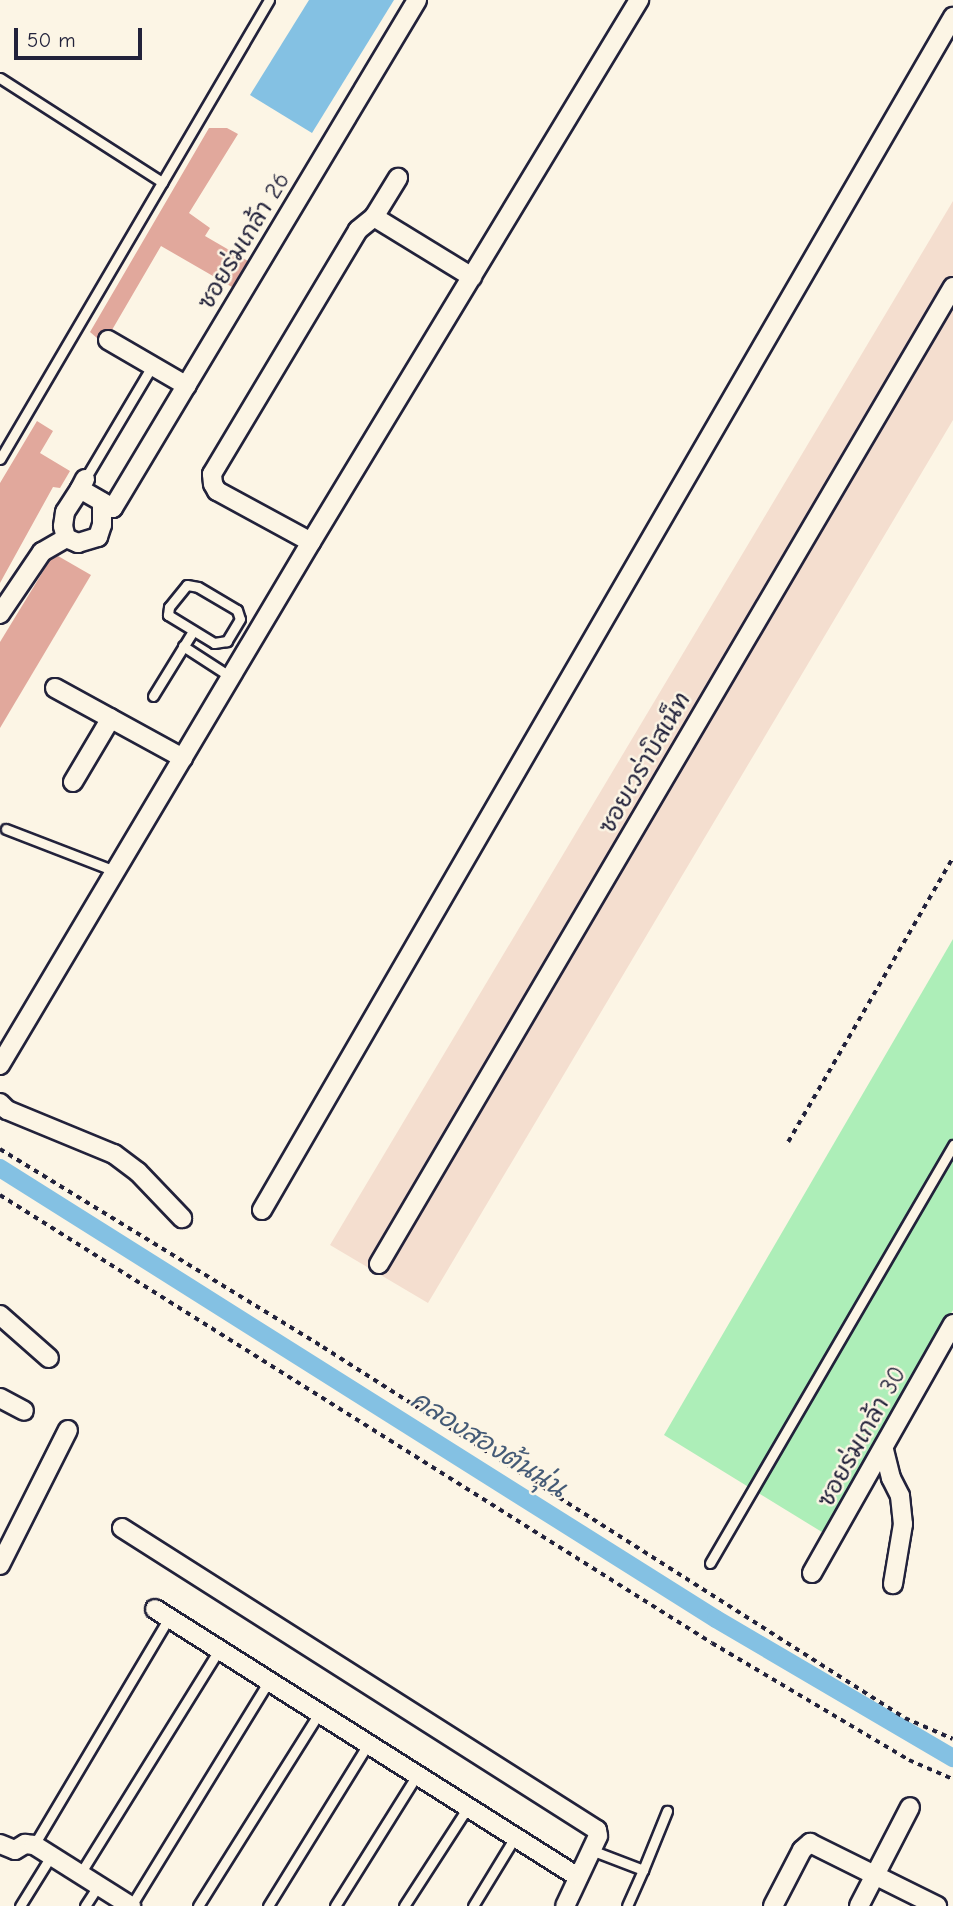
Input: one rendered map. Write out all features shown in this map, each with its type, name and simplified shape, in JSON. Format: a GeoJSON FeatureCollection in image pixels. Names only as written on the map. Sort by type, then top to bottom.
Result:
{"type":"FeatureCollection","features":[{"type":"Feature","properties":{"kind":"street","name":"ซอยร่มเกล้า 26"},"geometry":{"type":"LineString","coordinates":[[107,505],[187,386],[417,0]]}},
{"type":"Feature","properties":{"kind":"street"},"geometry":{"type":"LineString","coordinates":[[0,1065],[311,542],[639,0]]}},
{"type":"Feature","properties":{"kind":"street"},"geometry":{"type":"LineString","coordinates":[[262,1210],[953,17]]}},
{"type":"Feature","properties":{"kind":"street"},"geometry":{"type":"LineString","coordinates":[[311,542],[217,491],[212,474],[358,230],[374,217],[398,178]]}},
{"type":"Feature","properties":{"kind":"street"},"geometry":{"type":"LineString","coordinates":[[374,217],[472,277]]}},
{"type":"Feature","properties":{"kind":"street","name":"ซอยเวร่าบิสเน็ท"},"geometry":{"type":"LineString","coordinates":[[379,1265],[953,288]]}},
{"type":"Feature","properties":{"kind":"street"},"geometry":{"type":"LineString","coordinates":[[108,340],[187,386]]}},
{"type":"Feature","properties":{"kind":"street"},"geometry":{"type":"LineString","coordinates":[[83,484],[107,505],[98,537],[78,543],[66,538],[63,526],[65,512],[83,484]]}},
{"type":"Feature","properties":{"kind":"street"},"geometry":{"type":"LineString","coordinates":[[0,614],[42,552],[66,538]]}},
{"type":"Feature","properties":{"kind":"street"},"geometry":{"type":"LineString","coordinates":[[55,688],[183,758]]}},
{"type":"Feature","properties":{"kind":"street"},"geometry":{"type":"LineString","coordinates":[[73,782],[111,718]]}},
{"type":"Feature","properties":{"kind":"street"},"geometry":{"type":"LineString","coordinates":[[0,1103],[7,1110],[114,1154],[138,1172],[182,1218]]}},
{"type":"Feature","properties":{"kind":"street"},"geometry":{"type":"LineString","coordinates":[[0,1315],[49,1358]]}},
{"type":"Feature","properties":{"kind":"street","name":"ซอยร่มเกล้า 30"},"geometry":{"type":"LineString","coordinates":[[812,1573],[953,1324]]}},
{"type":"Feature","properties":{"kind":"street"},"geometry":{"type":"LineString","coordinates":[[0,1398],[24,1410]]}},
{"type":"Feature","properties":{"kind":"street"},"geometry":{"type":"LineString","coordinates":[[0,1565],[68,1430]]}},
{"type":"Feature","properties":{"kind":"street"},"geometry":{"type":"LineString","coordinates":[[884,1450],[891,1478],[900,1496],[903,1524],[893,1584]]}},
{"type":"Feature","properties":{"kind":"street"},"geometry":{"type":"LineString","coordinates":[[122,1528],[597,1830],[598,1836],[565,1906]]}},
{"type":"Feature","properties":{"kind":"street"},"geometry":{"type":"LineString","coordinates":[[162,1613],[578,1877]]}},
{"type":"Feature","properties":{"kind":"street"},"geometry":{"type":"LineString","coordinates":[[859,1906],[910,1807]]}},
{"type":"Feature","properties":{"kind":"street"},"geometry":{"type":"LineString","coordinates":[[773,1906],[802,1850],[810,1843],[937,1906]]}},
{"type":"Feature","properties":{"kind":"street"},"geometry":{"type":"LineString","coordinates":[[0,1844],[15,1850],[25,1844],[34,1845],[131,1906]]}},
{"type":"Feature","properties":{"kind":"lane"},"geometry":{"type":"LineString","coordinates":[[0,459],[269,0]]}},
{"type":"Feature","properties":{"kind":"lane"},"geometry":{"type":"LineString","coordinates":[[0,78],[162,182]]}},
{"type":"Feature","properties":{"kind":"lane"},"geometry":{"type":"LineString","coordinates":[[83,484],[152,366]]}},
{"type":"Feature","properties":{"kind":"lane"},"geometry":{"type":"LineString","coordinates":[[187,585],[198,587],[239,614],[237,626],[222,643],[214,643],[193,631],[171,619],[167,612],[182,588],[187,585]]}},
{"type":"Feature","properties":{"kind":"lane"},"geometry":{"type":"LineString","coordinates":[[153,696],[193,631]]}},
{"type":"Feature","properties":{"kind":"lane"},"geometry":{"type":"LineString","coordinates":[[183,646],[231,677]]}},
{"type":"Feature","properties":{"kind":"lane"},"geometry":{"type":"LineString","coordinates":[[6,829],[115,871]]}},
{"type":"Feature","properties":{"kind":"lane"},"geometry":{"type":"LineString","coordinates":[[710,1563],[953,1145]]}},
{"type":"Feature","properties":{"kind":"lane"},"geometry":{"type":"LineString","coordinates":[[34,1845],[162,1613]]}},
{"type":"Feature","properties":{"kind":"lane"},"geometry":{"type":"LineString","coordinates":[[80,1874],[219,1650]]}},
{"type":"Feature","properties":{"kind":"lane"},"geometry":{"type":"LineString","coordinates":[[131,1906],[269,1681]]}},
{"type":"Feature","properties":{"kind":"lane"},"geometry":{"type":"LineString","coordinates":[[198,1906],[319,1713]]}},
{"type":"Feature","properties":{"kind":"lane"},"geometry":{"type":"LineString","coordinates":[[268,1906],[368,1744]]}},
{"type":"Feature","properties":{"kind":"lane"},"geometry":{"type":"LineString","coordinates":[[335,1906],[417,1775]]}},
{"type":"Feature","properties":{"kind":"lane"},"geometry":{"type":"LineString","coordinates":[[404,1906],[468,1807]]}},
{"type":"Feature","properties":{"kind":"lane"},"geometry":{"type":"LineString","coordinates":[[627,1906],[667,1811]]}},
{"type":"Feature","properties":{"kind":"lane"},"geometry":{"type":"LineString","coordinates":[[473,1906],[515,1837]]}},
{"type":"Feature","properties":{"kind":"lane"},"geometry":{"type":"LineString","coordinates":[[591,1850],[643,1870]]}},
{"type":"Feature","properties":{"kind":"lane"},"geometry":{"type":"LineString","coordinates":[[20,1906],[51,1856]]}},
{"type":"Feature","properties":{"kind":"lane"},"geometry":{"type":"LineString","coordinates":[[85,1906],[98,1886]]}},
{"type":"Feature","properties":{"kind":"path"},"geometry":{"type":"LineString","coordinates":[[788,1142],[953,857]]}},
{"type":"Feature","properties":{"kind":"path"},"geometry":{"type":"LineString","coordinates":[[0,1149],[323,1347],[905,1718],[953,1739]]}},
{"type":"Feature","properties":{"kind":"path"},"geometry":{"type":"LineString","coordinates":[[0,1195],[712,1643],[909,1760],[953,1779]]}},
{"type":"Feature","properties":{"kind":"shaded area"},"geometry":{"type":"Polygon","coordinates":[[[953,201],[953,420],[428,1303],[330,1245],[953,201]]]}},
{"type":"Feature","properties":{"kind":"green space"},"geometry":{"type":"Polygon","coordinates":[[[953,939],[953,1310],[830,1537],[664,1435],[953,939]]]}},
{"type":"Feature","properties":{"kind":"water"},"geometry":{"type":"Polygon","coordinates":[[[309,0],[394,0],[312,133],[250,95],[309,0]]]}},
{"type":"Feature","properties":{"kind":"building"},"geometry":{"type":"Polygon","coordinates":[[[209,128],[227,128],[238,134],[189,213],[210,228],[205,236],[248,261],[232,287],[161,246],[112,330],[102,331],[97,338],[90,332],[209,128]]]}},
{"type":"Feature","properties":{"kind":"building"},"geometry":{"type":"Polygon","coordinates":[[[37,421],[53,431],[40,453],[70,471],[60,488],[53,487],[0,583],[0,483],[37,421]]]}},
{"type":"Feature","properties":{"kind":"building"},"geometry":{"type":"Polygon","coordinates":[[[58,556],[91,575],[0,728],[0,642],[50,560],[58,556]]]}},
{"type":"Feature","properties":{"kind":"waterway","name":"คลองสองต้นนุ่น"},"geometry":{"type":"LineString","coordinates":[[0,1168],[716,1619],[953,1758]]}}]}
